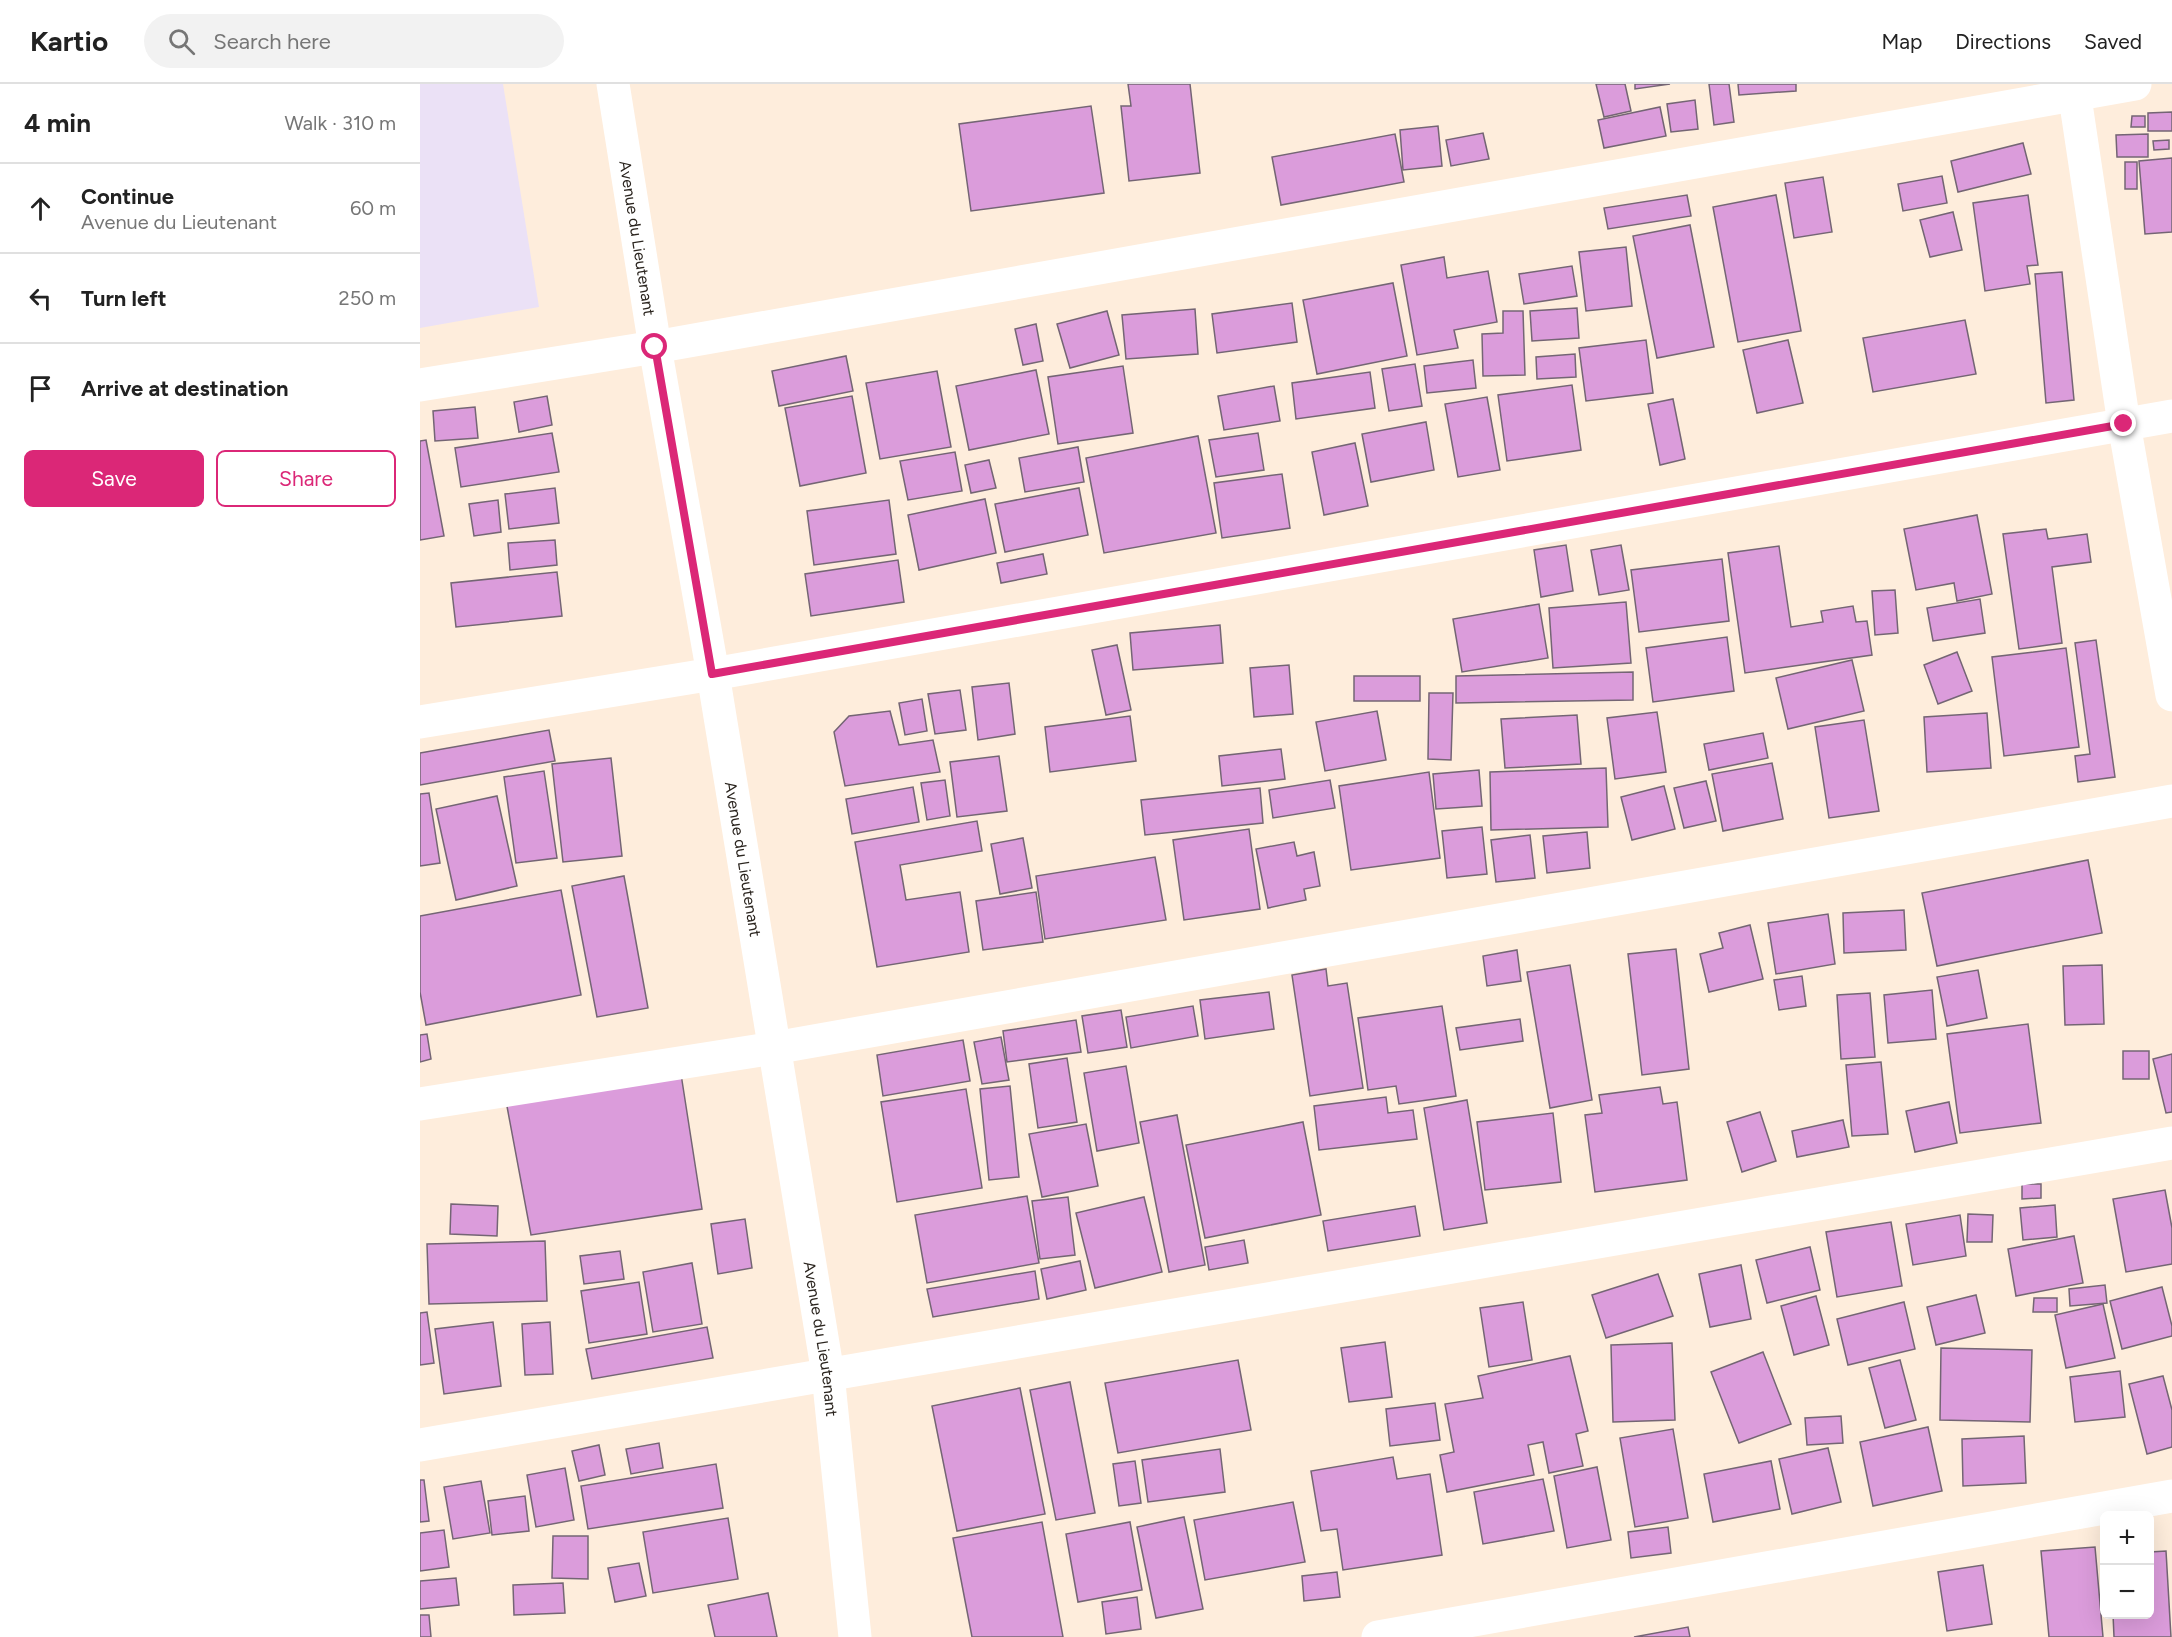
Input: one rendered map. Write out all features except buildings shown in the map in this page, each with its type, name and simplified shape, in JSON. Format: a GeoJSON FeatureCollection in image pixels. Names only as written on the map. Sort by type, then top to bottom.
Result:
{"type":"FeatureCollection","features":[{"type":"Feature","properties":{"kind":"street","name":"Avenue du Lieutenant"},"geometry":{"type":"LineString","coordinates":[[613,84],[655,347],[712,674],[828,1374],[855,1637]]}},
{"type":"Feature","properties":{"kind":"street"},"geometry":{"type":"LineString","coordinates":[[420,385],[655,347],[2074,89],[2134,84]]}},
{"type":"Feature","properties":{"kind":"street"},"geometry":{"type":"LineString","coordinates":[[2074,89],[2124,424],[2172,696]]}},
{"type":"Feature","properties":{"kind":"street"},"geometry":{"type":"LineString","coordinates":[[420,722],[712,674],[2172,416]]}},
{"type":"Feature","properties":{"kind":"street"},"geometry":{"type":"LineString","coordinates":[[420,1104],[774,1048],[2172,801]]}},
{"type":"Feature","properties":{"kind":"street"},"geometry":{"type":"LineString","coordinates":[[420,1445],[2172,1143]]}},
{"type":"Feature","properties":{"kind":"street"},"geometry":{"type":"LineString","coordinates":[[1378,1637],[2172,1496]]}},
{"type":"Feature","properties":{"kind":"shaded area"},"geometry":{"type":"Polygon","coordinates":[[[420,84],[503,84],[539,307],[420,328],[420,84]]]}},
{"type":"Feature","properties":{"kind":"route"},"geometry":{"type":"LineString","coordinates":[[655,347],[712,674],[2124,424]]}}]}
